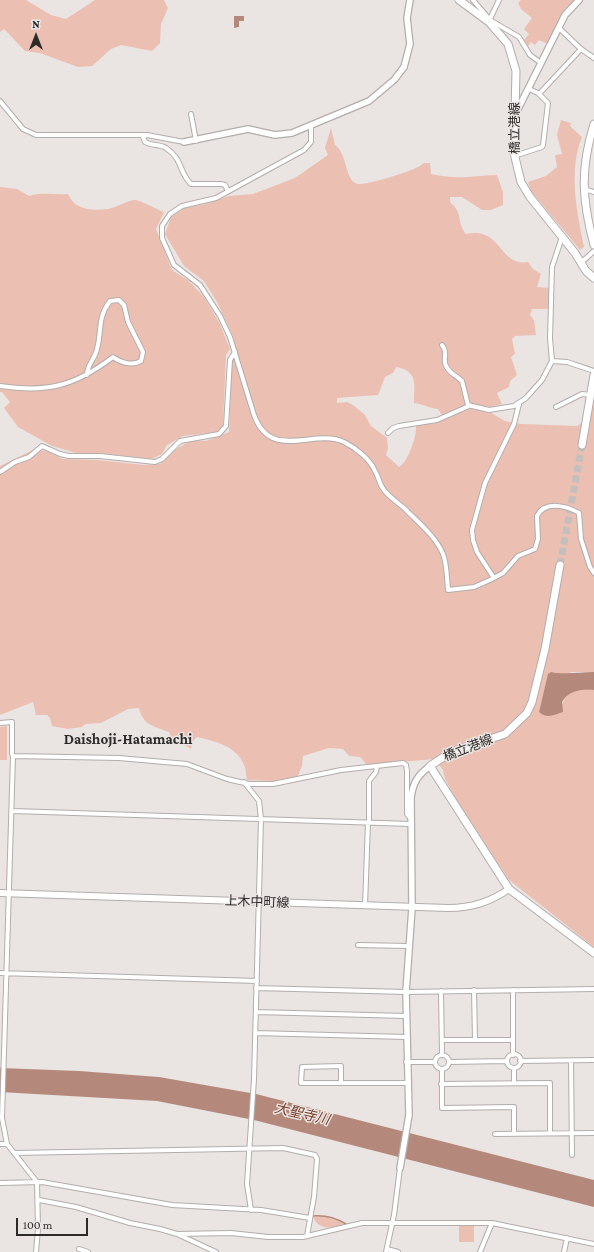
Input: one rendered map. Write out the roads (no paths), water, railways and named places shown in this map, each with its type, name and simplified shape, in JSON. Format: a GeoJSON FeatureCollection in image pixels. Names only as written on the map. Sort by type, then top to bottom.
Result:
{"type":"FeatureCollection","features":[{"type":"Feature","properties":{"kind":"main road","name":"橋立港線"},"geometry":{"type":"LineString","coordinates":[[458,0],[490,21],[506,40],[514,60],[516,75],[514,156],[525,190],[580,260],[586,271],[594,278]]}},
{"type":"Feature","properties":{"kind":"main road"},"geometry":{"type":"LineString","coordinates":[[594,124],[585,160],[583,189],[587,217],[594,246]]}},
{"type":"Feature","properties":{"kind":"main road"},"geometry":{"type":"LineString","coordinates":[[582,445],[594,375]]}},
{"type":"Feature","properties":{"kind":"main road","name":"橋立港線"},"geometry":{"type":"LineString","coordinates":[[560,565],[545,648],[532,702],[527,713],[505,734],[450,752],[430,766],[509,889],[594,953]]}},
{"type":"Feature","properties":{"kind":"main road","name":"上木中町線"},"geometry":{"type":"LineString","coordinates":[[0,893],[412,908],[470,907],[490,901],[509,889]]}},
{"type":"Feature","properties":{"kind":"street"},"geometry":{"type":"LineString","coordinates":[[0,101],[23,129],[36,135],[147,135],[184,142],[196,141],[248,130],[275,135],[284,134],[311,125],[369,101],[400,74],[404,67],[410,48],[410,35],[407,18],[410,0]]}},
{"type":"Feature","properties":{"kind":"street"},"geometry":{"type":"LineString","coordinates":[[474,0],[490,21],[519,37],[530,55],[541,63]]}},
{"type":"Feature","properties":{"kind":"street"},"geometry":{"type":"LineString","coordinates":[[490,21],[499,0]]}},
{"type":"Feature","properties":{"kind":"street"},"geometry":{"type":"LineString","coordinates":[[514,116],[559,28],[568,12],[579,0]]}},
{"type":"Feature","properties":{"kind":"street"},"geometry":{"type":"LineString","coordinates":[[559,28],[581,49],[594,58]]}},
{"type":"Feature","properties":{"kind":"street"},"geometry":{"type":"LineString","coordinates":[[539,94],[581,49]]}},
{"type":"Feature","properties":{"kind":"street"},"geometry":{"type":"LineString","coordinates":[[514,156],[542,147],[543,145],[548,106],[539,94],[529,89]]}},
{"type":"Feature","properties":{"kind":"street"},"geometry":{"type":"LineString","coordinates":[[190,114],[196,141]]}},
{"type":"Feature","properties":{"kind":"street"},"geometry":{"type":"LineString","coordinates":[[311,125],[311,142],[304,150],[209,201],[192,202],[182,206],[167,217],[161,231],[162,238],[174,265],[195,281],[205,291],[220,316],[235,352],[254,414],[263,430],[276,439],[287,442],[322,439],[337,440],[347,444],[362,455],[375,470],[385,492],[420,524],[437,544],[444,559],[448,590],[474,587],[494,578],[502,573],[518,556],[536,549],[538,539],[537,516],[543,510],[554,505],[579,513],[581,539],[590,567],[594,573]]}},
{"type":"Feature","properties":{"kind":"street"},"geometry":{"type":"LineString","coordinates":[[147,135],[143,137],[145,142],[162,146],[176,156],[187,180],[191,184],[225,185],[228,191]]}},
{"type":"Feature","properties":{"kind":"street"},"geometry":{"type":"LineString","coordinates":[[583,189],[594,192]]}},
{"type":"Feature","properties":{"kind":"street"},"geometry":{"type":"LineString","coordinates":[[388,433],[399,426],[437,420],[469,406],[489,410],[519,404],[538,387],[552,361],[550,338],[552,267],[562,237]]}},
{"type":"Feature","properties":{"kind":"street"},"geometry":{"type":"LineString","coordinates":[[580,260],[584,260],[594,251]]}},
{"type":"Feature","properties":{"kind":"street"},"geometry":{"type":"LineString","coordinates":[[0,386],[24,389],[56,387],[87,375],[104,366],[113,358],[120,362],[126,363],[138,362],[142,358],[143,352],[128,322],[124,305],[119,300],[110,301],[102,316],[99,324],[97,350],[87,368],[87,375]]}},
{"type":"Feature","properties":{"kind":"street"},"geometry":{"type":"LineString","coordinates":[[442,346],[446,351],[446,366],[452,375],[461,379],[469,406]]}},
{"type":"Feature","properties":{"kind":"street"},"geometry":{"type":"LineString","coordinates":[[0,472],[15,462],[29,457],[42,446],[64,455],[100,456],[155,462],[162,459],[180,441],[219,434],[226,426],[230,360],[235,352]]}},
{"type":"Feature","properties":{"kind":"street"},"geometry":{"type":"LineString","coordinates":[[552,361],[566,362],[594,371]]}},
{"type":"Feature","properties":{"kind":"street"},"geometry":{"type":"LineString","coordinates":[[556,408],[582,394],[591,395]]}},
{"type":"Feature","properties":{"kind":"street"},"geometry":{"type":"LineString","coordinates":[[494,578],[477,552],[473,540],[472,530],[485,483],[514,424],[519,404]]}},
{"type":"Feature","properties":{"kind":"street"},"geometry":{"type":"LineString","coordinates":[[0,723],[12,722],[12,754],[14,756],[2,1118],[7,1144],[37,1182],[39,1200],[36,1252]]}},
{"type":"Feature","properties":{"kind":"street"},"geometry":{"type":"LineString","coordinates":[[14,756],[119,758],[187,764],[227,779],[273,784],[334,771],[400,763],[406,765],[407,814],[411,822]]}},
{"type":"Feature","properties":{"kind":"street"},"geometry":{"type":"LineString","coordinates":[[365,907],[369,781],[376,772],[376,766]]}},
{"type":"Feature","properties":{"kind":"street"},"geometry":{"type":"LineString","coordinates":[[398,1252],[387,1250],[408,1121],[406,992],[412,908],[411,822],[413,786],[418,775],[430,766]]}},
{"type":"Feature","properties":{"kind":"street"},"geometry":{"type":"LineString","coordinates":[[244,782],[259,801],[261,819],[256,1012],[248,1184],[251,1210]]}},
{"type":"Feature","properties":{"kind":"street"},"geometry":{"type":"LineString","coordinates":[[13,811],[411,822]]}},
{"type":"Feature","properties":{"kind":"street"},"geometry":{"type":"LineString","coordinates":[[358,945],[409,946]]}},
{"type":"Feature","properties":{"kind":"street"},"geometry":{"type":"LineString","coordinates":[[0,973],[256,981]]}},
{"type":"Feature","properties":{"kind":"street"},"geometry":{"type":"LineString","coordinates":[[256,988],[406,992],[594,989]]}},
{"type":"Feature","properties":{"kind":"street"},"geometry":{"type":"LineString","coordinates":[[474,990],[475,1040]]}},
{"type":"Feature","properties":{"kind":"street"},"geometry":{"type":"LineString","coordinates":[[513,990],[513,1055]]}},
{"type":"Feature","properties":{"kind":"street"},"geometry":{"type":"LineString","coordinates":[[441,991],[442,1055]]}},
{"type":"Feature","properties":{"kind":"street"},"geometry":{"type":"LineString","coordinates":[[256,1012],[406,1016]]}},
{"type":"Feature","properties":{"kind":"street"},"geometry":{"type":"LineString","coordinates":[[255,1033],[406,1037]]}},
{"type":"Feature","properties":{"kind":"street"},"geometry":{"type":"LineString","coordinates":[[442,1040],[513,1040]]}},
{"type":"Feature","properties":{"kind":"street"},"geometry":{"type":"LineString","coordinates":[[442,1069],[436,1066],[436,1057],[442,1055],[447,1057],[449,1062]]}},
{"type":"Feature","properties":{"kind":"street"},"geometry":{"type":"LineString","coordinates":[[513,1055],[519,1057],[520,1061]]}},
{"type":"Feature","properties":{"kind":"street"},"geometry":{"type":"LineString","coordinates":[[507,1062],[509,1057],[513,1055]]}},
{"type":"Feature","properties":{"kind":"street"},"geometry":{"type":"LineString","coordinates":[[571,1060],[572,1155]]}},
{"type":"Feature","properties":{"kind":"street"},"geometry":{"type":"LineString","coordinates":[[520,1061],[594,1060]]}},
{"type":"Feature","properties":{"kind":"street"},"geometry":{"type":"LineString","coordinates":[[514,1068],[518,1066],[520,1061]]}},
{"type":"Feature","properties":{"kind":"street"},"geometry":{"type":"LineString","coordinates":[[406,1062],[435,1062]]}},
{"type":"Feature","properties":{"kind":"street"},"geometry":{"type":"LineString","coordinates":[[449,1062],[507,1062]]}},
{"type":"Feature","properties":{"kind":"street"},"geometry":{"type":"LineString","coordinates":[[442,1069],[446,1067],[449,1062]]}},
{"type":"Feature","properties":{"kind":"street"},"geometry":{"type":"LineString","coordinates":[[507,1062],[510,1067],[514,1068]]}},
{"type":"Feature","properties":{"kind":"street"},"geometry":{"type":"LineString","coordinates":[[341,1083],[341,1066],[302,1067],[301,1083],[341,1083],[407,1083]]}},
{"type":"Feature","properties":{"kind":"street"},"geometry":{"type":"LineString","coordinates":[[514,1068],[514,1083]]}},
{"type":"Feature","properties":{"kind":"street"},"geometry":{"type":"LineString","coordinates":[[442,1069],[442,1108],[514,1107],[514,1134]]}},
{"type":"Feature","properties":{"kind":"street"},"geometry":{"type":"LineString","coordinates":[[441,1084],[550,1083],[550,1133]]}},
{"type":"Feature","properties":{"kind":"street"},"geometry":{"type":"LineString","coordinates":[[495,1134],[594,1133]]}},
{"type":"Feature","properties":{"kind":"street"},"geometry":{"type":"LineString","coordinates":[[0,1144],[7,1144]]}},
{"type":"Feature","properties":{"kind":"street"},"geometry":{"type":"LineString","coordinates":[[14,1153],[286,1149],[315,1155],[317,1159],[315,1190],[307,1236]]}},
{"type":"Feature","properties":{"kind":"street"},"geometry":{"type":"LineString","coordinates":[[0,1183],[37,1182],[172,1204],[277,1212],[310,1218]]}},
{"type":"Feature","properties":{"kind":"street"},"geometry":{"type":"LineString","coordinates":[[39,1200],[76,1207],[177,1234],[216,1252]]}},
{"type":"Feature","properties":{"kind":"street"},"geometry":{"type":"LineString","coordinates":[[480,1252],[492,1222]]}},
{"type":"Feature","properties":{"kind":"street"},"geometry":{"type":"LineString","coordinates":[[177,1234],[231,1233],[268,1236],[307,1236],[362,1223],[492,1222],[594,1244]]}},
{"type":"Feature","properties":{"kind":"street"},"geometry":{"type":"LineString","coordinates":[[564,1252],[567,1238]]}},
{"type":"Feature","properties":{"kind":"street"},"geometry":{"type":"LineString","coordinates":[[79,1249],[88,1252]]}},
{"type":"Feature","properties":{"kind":"water"},"geometry":{"type":"Polygon","coordinates":[[[234,16],[244,16],[244,21],[239,21],[239,27],[234,28],[234,16]]]}},
{"type":"Feature","properties":{"kind":"water"},"geometry":{"type":"Polygon","coordinates":[[[551,672],[594,672],[594,690],[580,690],[568,695],[562,702],[563,712],[551,716],[542,714],[539,712],[548,674],[551,672]]]}},
{"type":"Feature","properties":{"kind":"water","name":"大聖寺川"},"geometry":{"type":"Polygon","coordinates":[[[0,1068],[79,1071],[159,1077],[256,1094],[594,1180],[594,1207],[254,1120],[157,1101],[0,1092],[0,1068]]]}},
{"type":"Feature","properties":{"kind":"waterway"},"geometry":{"type":"LineString","coordinates":[[313,1216],[330,1217],[346,1224]]}},
{"type":"Feature","properties":{"kind":"tunnel"},"geometry":{"type":"LineString","coordinates":[[560,565],[582,445]]}},
{"type":"Feature","properties":{"kind":"district","name":"Daishoji-Hatamachi"},"geometry":{"type":"Point","coordinates":[128,739]}}]}
